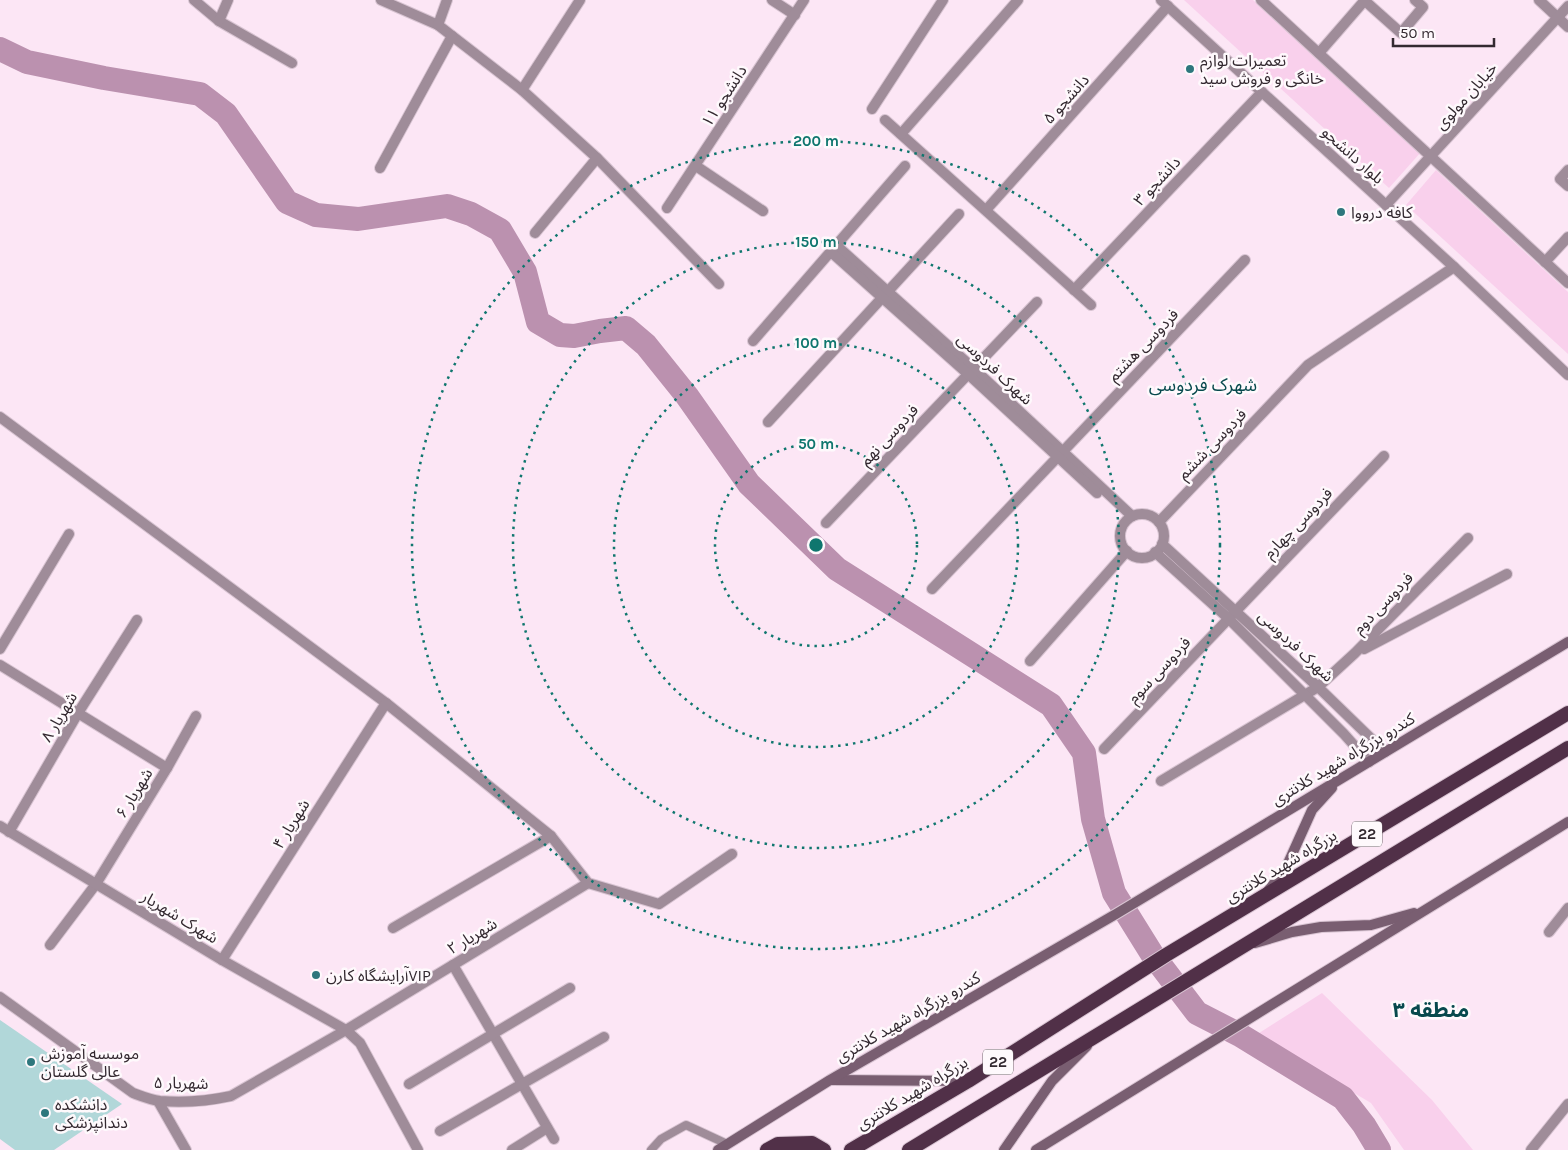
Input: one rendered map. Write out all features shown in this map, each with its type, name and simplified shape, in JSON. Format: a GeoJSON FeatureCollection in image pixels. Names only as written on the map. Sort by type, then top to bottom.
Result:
{"type":"FeatureCollection","features":[{"type":"Feature","properties":{"kind":"highway","name":"بزرگراه شهید کلانتری"},"geometry":{"type":"LineString","coordinates":[[851,1150],[968,1081],[1166,955],[1568,713]]}},
{"type":"Feature","properties":{"kind":"highway","name":"22"},"geometry":{"type":"LineString","coordinates":[[909,1150],[1568,748]]}},
{"type":"Feature","properties":{"kind":"highway"},"geometry":{"type":"LineString","coordinates":[[767,1150],[778,1144],[812,1143],[824,1150]]}},
{"type":"Feature","properties":{"kind":"main road","name":"کندرو بزرگراه شهید کلانتری"},"geometry":{"type":"LineString","coordinates":[[722,1147],[830,1080],[1116,914],[1568,642]]}},
{"type":"Feature","properties":{"kind":"main road"},"geometry":{"type":"LineString","coordinates":[[1265,896],[1285,870],[1312,810],[1341,778]]}},
{"type":"Feature","properties":{"kind":"main road"},"geometry":{"type":"LineString","coordinates":[[1036,1150],[1568,822]]}},
{"type":"Feature","properties":{"kind":"main road"},"geometry":{"type":"LineString","coordinates":[[1240,947],[1292,932],[1321,927],[1371,925],[1425,910]]}},
{"type":"Feature","properties":{"kind":"main road"},"geometry":{"type":"LineString","coordinates":[[1004,1150],[1052,1081],[1099,1034]]}},
{"type":"Feature","properties":{"kind":"main road"},"geometry":{"type":"LineString","coordinates":[[830,1080],[968,1081]]}},
{"type":"Feature","properties":{"kind":"street"},"geometry":{"type":"LineString","coordinates":[[194,0],[219,21],[292,63]]}},
{"type":"Feature","properties":{"kind":"street"},"geometry":{"type":"LineString","coordinates":[[219,21],[228,0]]}},
{"type":"Feature","properties":{"kind":"street"},"geometry":{"type":"LineString","coordinates":[[381,0],[438,25],[522,90],[597,158],[719,284]]}},
{"type":"Feature","properties":{"kind":"street"},"geometry":{"type":"LineString","coordinates":[[438,25],[447,0]]}},
{"type":"Feature","properties":{"kind":"street"},"geometry":{"type":"LineString","coordinates":[[522,90],[580,0]]}},
{"type":"Feature","properties":{"kind":"street"},"geometry":{"type":"LineString","coordinates":[[772,0],[795,15]]}},
{"type":"Feature","properties":{"kind":"street","name":"دانشجو ۱۱"},"geometry":{"type":"LineString","coordinates":[[668,208],[804,0]]}},
{"type":"Feature","properties":{"kind":"street"},"geometry":{"type":"LineString","coordinates":[[872,109],[943,0]]}},
{"type":"Feature","properties":{"kind":"street"},"geometry":{"type":"LineString","coordinates":[[901,134],[1018,0]]}},
{"type":"Feature","properties":{"kind":"street"},"geometry":{"type":"LineString","coordinates":[[1261,0],[1568,283]]}},
{"type":"Feature","properties":{"kind":"street"},"geometry":{"type":"LineString","coordinates":[[1319,53],[1365,0],[1400,33],[1423,7],[1415,0]]}},
{"type":"Feature","properties":{"kind":"street"},"geometry":{"type":"LineString","coordinates":[[1539,0],[1568,27]]}},
{"type":"Feature","properties":{"kind":"street","name":"بلوار دانشجو"},"geometry":{"type":"LineString","coordinates":[[1164,3],[1454,267],[1568,375]]}},
{"type":"Feature","properties":{"kind":"street","name":"دانشجو ۵"},"geometry":{"type":"LineString","coordinates":[[986,210],[1164,3]]}},
{"type":"Feature","properties":{"kind":"street","name":"خیابان مولوی"},"geometry":{"type":"LineString","coordinates":[[1386,205],[1568,6]]}},
{"type":"Feature","properties":{"kind":"street"},"geometry":{"type":"LineString","coordinates":[[380,168],[452,36]]}},
{"type":"Feature","properties":{"kind":"street","name":"دانشجو ۳"},"geometry":{"type":"LineString","coordinates":[[1074,290],[1262,92]]}},
{"type":"Feature","properties":{"kind":"street"},"geometry":{"type":"LineString","coordinates":[[885,120],[1091,305]]}},
{"type":"Feature","properties":{"kind":"street"},"geometry":{"type":"LineString","coordinates":[[536,233],[597,158]]}},
{"type":"Feature","properties":{"kind":"street"},"geometry":{"type":"LineString","coordinates":[[696,166],[763,211]]}},
{"type":"Feature","properties":{"kind":"street"},"geometry":{"type":"LineString","coordinates":[[753,341],[905,166]]}},
{"type":"Feature","properties":{"kind":"street"},"geometry":{"type":"LineString","coordinates":[[1568,170],[1560,179],[1568,186]]}},
{"type":"Feature","properties":{"kind":"street"},"geometry":{"type":"LineString","coordinates":[[768,422],[959,214]]}},
{"type":"Feature","properties":{"kind":"street"},"geometry":{"type":"LineString","coordinates":[[1545,262],[1568,236]]}},
{"type":"Feature","properties":{"kind":"street","name":"شهرک فردوسی"},"geometry":{"type":"LineString","coordinates":[[834,249],[1130,518]]}},
{"type":"Feature","properties":{"kind":"street","name":"فردوسی هشتم"},"geometry":{"type":"LineString","coordinates":[[932,589],[1245,260]]}},
{"type":"Feature","properties":{"kind":"street","name":"فردوسی ششم"},"geometry":{"type":"LineString","coordinates":[[1158,522],[1308,365],[1454,267]]}},
{"type":"Feature","properties":{"kind":"street","name":"فردوسی نهم"},"geometry":{"type":"LineString","coordinates":[[826,523],[1037,302]]}},
{"type":"Feature","properties":{"kind":"street"},"geometry":{"type":"LineString","coordinates":[[0,417],[386,703],[551,836],[588,883],[659,904],[732,854]]}},
{"type":"Feature","properties":{"kind":"street","name":"فردوسی چهارم"},"geometry":{"type":"LineString","coordinates":[[1232,614],[1384,456]]}},
{"type":"Feature","properties":{"kind":"street"},"geometry":{"type":"LineString","coordinates":[[1138,514],[1149,515],[1158,522],[1163,532],[1159,548],[1147,557],[1140,557],[1127,551],[1123,546],[1121,532],[1130,518],[1138,514]]}},
{"type":"Feature","properties":{"kind":"street"},"geometry":{"type":"LineString","coordinates":[[0,649],[69,534]]}},
{"type":"Feature","properties":{"kind":"street","name":"فردوسی دوم"},"geometry":{"type":"LineString","coordinates":[[1161,781],[1318,687],[1354,654],[1468,538]]}},
{"type":"Feature","properties":{"kind":"street","name":"شهرک فردوسی"},"geometry":{"type":"LineString","coordinates":[[1159,548],[1232,614],[1318,687],[1385,752]]}},
{"type":"Feature","properties":{"kind":"street"},"geometry":{"type":"LineString","coordinates":[[1030,661],[1127,551]]}},
{"type":"Feature","properties":{"kind":"street"},"geometry":{"type":"LineString","coordinates":[[1354,654],[1507,574]]}},
{"type":"Feature","properties":{"kind":"street","name":"شهرک فردوسی"},"geometry":{"type":"LineString","coordinates":[[1232,614],[1304,695],[1344,734],[1369,762]]}},
{"type":"Feature","properties":{"kind":"street","name":"فردوسی سوم"},"geometry":{"type":"LineString","coordinates":[[1104,749],[1232,614]]}},
{"type":"Feature","properties":{"kind":"street","name":"شهریار ۸"},"geometry":{"type":"LineString","coordinates":[[4,829],[137,620]]}},
{"type":"Feature","properties":{"kind":"street"},"geometry":{"type":"LineString","coordinates":[[0,665],[167,768]]}},
{"type":"Feature","properties":{"kind":"street","name":"شهریار ۴"},"geometry":{"type":"LineString","coordinates":[[222,960],[386,703]]}},
{"type":"Feature","properties":{"kind":"street","name":"شهریار ۶"},"geometry":{"type":"LineString","coordinates":[[50,945],[96,884],[167,768],[196,716]]}},
{"type":"Feature","properties":{"kind":"street","name":"شهرک شهریار"},"geometry":{"type":"LineString","coordinates":[[4,829],[222,960],[346,1030],[360,1044],[418,1150]]}},
{"type":"Feature","properties":{"kind":"street"},"geometry":{"type":"LineString","coordinates":[[393,928],[551,836]]}},
{"type":"Feature","properties":{"kind":"street","name":"۲ شهریار"},"geometry":{"type":"LineString","coordinates":[[346,1030],[588,883]]}},
{"type":"Feature","properties":{"kind":"street"},"geometry":{"type":"LineString","coordinates":[[1549,932],[1568,908]]}},
{"type":"Feature","properties":{"kind":"street"},"geometry":{"type":"LineString","coordinates":[[453,965],[554,1139]]}},
{"type":"Feature","properties":{"kind":"street"},"geometry":{"type":"LineString","coordinates":[[409,1084],[570,988]]}},
{"type":"Feature","properties":{"kind":"street","name":"۵ شهریار"},"geometry":{"type":"LineString","coordinates":[[0,997],[133,1093],[158,1101],[199,1101],[232,1096],[346,1030]]}},
{"type":"Feature","properties":{"kind":"street"},"geometry":{"type":"LineString","coordinates":[[440,1131],[604,1037]]}},
{"type":"Feature","properties":{"kind":"street"},"geometry":{"type":"LineString","coordinates":[[158,1101],[186,1150]]}},
{"type":"Feature","properties":{"kind":"street"},"geometry":{"type":"LineString","coordinates":[[1531,1150],[1565,1108]]}},
{"type":"Feature","properties":{"kind":"street"},"geometry":{"type":"LineString","coordinates":[[512,1150],[547,1128]]}},
{"type":"Feature","properties":{"kind":"lane"},"geometry":{"type":"LineString","coordinates":[[652,1150],[661,1139],[686,1125],[722,1147]]}},
{"type":"Feature","properties":{"kind":"shaded area"},"geometry":{"type":"Polygon","coordinates":[[[1184,0],[1253,0],[1421,152],[1389,188],[1184,0]]]}},
{"type":"Feature","properties":{"kind":"shaded area"},"geometry":{"type":"Polygon","coordinates":[[[1436,170],[1568,292],[1568,354],[1406,205],[1436,170]]]}},
{"type":"Feature","properties":{"kind":"shaded area"},"geometry":{"type":"Polygon","coordinates":[[[1322,993],[1432,1100],[1473,1150],[1404,1150],[1371,1103],[1256,1035],[1322,993]]]}},
{"type":"Feature","properties":{"kind":"building","name":"موسسه آموزش عالی گلستان"},"geometry":{"type":"Polygon","coordinates":[[[0,1020],[122,1104],[54,1150],[15,1150],[0,1139],[0,1020]]]}},
{"type":"Feature","properties":{"kind":"waterway"},"geometry":{"type":"LineString","coordinates":[[0,49],[27,62],[104,78],[200,94],[226,114],[287,202],[316,215],[358,219],[447,206],[471,214],[500,230],[525,272],[538,322],[560,335],[574,336],[626,328],[646,345],[687,396],[749,484],[837,569],[1051,705],[1084,753],[1093,819],[1114,893],[1152,954],[1197,1013],[1240,1035],[1343,1098],[1364,1125],[1379,1150]]}},
{"type":"Feature","properties":{"kind":"place","name":"تعمیرات لوازم خانگی و فروش سید"},"geometry":{"type":"Point","coordinates":[1190,69]}},
{"type":"Feature","properties":{"kind":"place","name":"کافه درووا"},"geometry":{"type":"Point","coordinates":[1341,212]}},
{"type":"Feature","properties":{"kind":"place","name":"آرایشگاه کارنVIP"},"geometry":{"type":"Point","coordinates":[316,975]}},
{"type":"Feature","properties":{"kind":"place","name":"موسسه آموزش عالی گلستان"},"geometry":{"type":"Point","coordinates":[31,1062]}},
{"type":"Feature","properties":{"kind":"place","name":"دانشکده دندانپزشکی"},"geometry":{"type":"Point","coordinates":[45,1113]}},
{"type":"Feature","properties":{"kind":"district","name":"شهرک فردوسی"},"geometry":{"type":"Point","coordinates":[1203,385]}},
{"type":"Feature","properties":{"kind":"district","name":"منطقه ۳"},"geometry":{"type":"Point","coordinates":[1431,1010]}}]}
